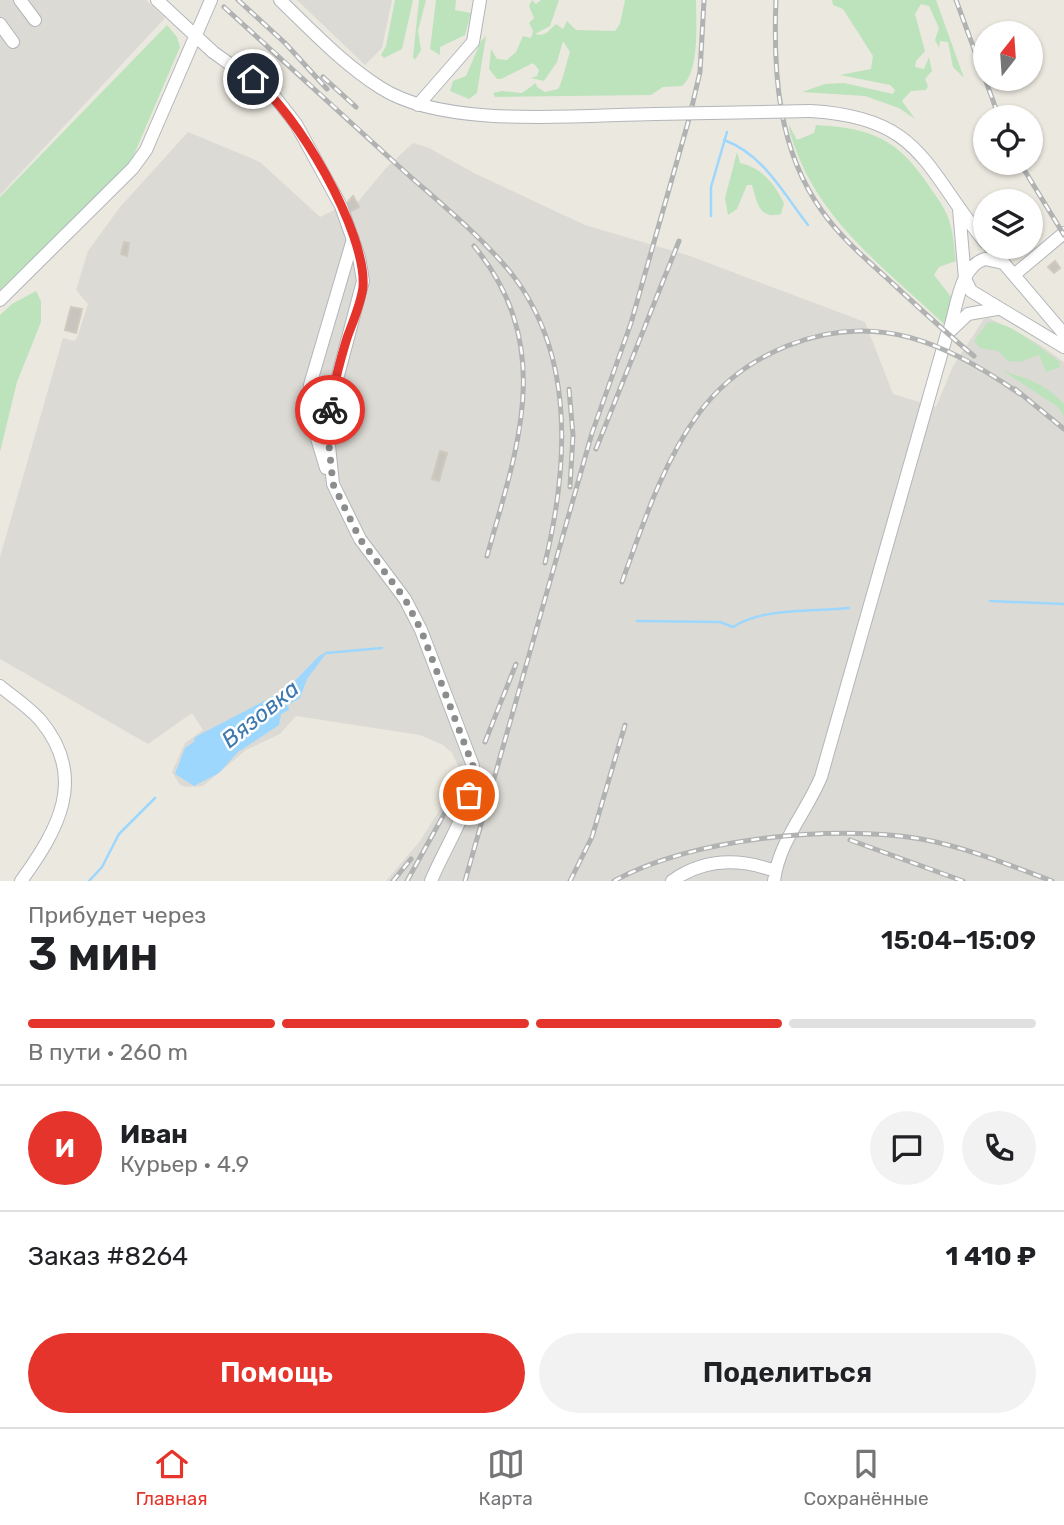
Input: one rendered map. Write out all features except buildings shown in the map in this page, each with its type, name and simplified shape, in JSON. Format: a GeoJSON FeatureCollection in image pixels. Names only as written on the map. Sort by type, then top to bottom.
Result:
{"type":"FeatureCollection","features":[{"type":"Feature","properties":{"kind":"street"},"geometry":{"type":"LineString","coordinates":[[20,0],[35,20]]}},
{"type":"Feature","properties":{"kind":"street"},"geometry":{"type":"LineString","coordinates":[[157,0],[213,52],[265,87],[285,108],[341,206],[353,238],[362,271],[362,291],[332,398],[328,436],[333,484]]}},
{"type":"Feature","properties":{"kind":"street"},"geometry":{"type":"LineString","coordinates":[[0,300],[140,159],[159,126],[211,0]]}},
{"type":"Feature","properties":{"kind":"street"},"geometry":{"type":"LineString","coordinates":[[280,0],[348,64],[382,89],[418,105],[465,115],[810,111],[858,117],[900,135],[923,153],[973,227]]}},
{"type":"Feature","properties":{"kind":"street"},"geometry":{"type":"LineString","coordinates":[[418,105],[473,42],[480,0]]}},
{"type":"Feature","properties":{"kind":"street"},"geometry":{"type":"LineString","coordinates":[[0,24],[13,43]]}},
{"type":"Feature","properties":{"kind":"street"},"geometry":{"type":"LineString","coordinates":[[959,209],[965,279],[976,295],[1064,347]]}},
{"type":"Feature","properties":{"kind":"street"},"geometry":{"type":"LineString","coordinates":[[1014,275],[1064,233]]}},
{"type":"Feature","properties":{"kind":"street"},"geometry":{"type":"LineString","coordinates":[[353,238],[311,377],[310,404],[318,445],[333,484],[360,539],[405,599],[421,630],[473,766],[472,784],[465,806],[431,881]]}},
{"type":"Feature","properties":{"kind":"street"},"geometry":{"type":"LineString","coordinates":[[672,881],[691,869],[716,863],[746,863],[775,876],[787,836],[811,801],[821,777],[942,348],[965,279],[972,266],[981,260],[990,259],[1003,264]]}},
{"type":"Feature","properties":{"kind":"street"},"geometry":{"type":"LineString","coordinates":[[999,259],[1064,334]]}},
{"type":"Feature","properties":{"kind":"street"},"geometry":{"type":"LineString","coordinates":[[1014,318],[1029,311],[1030,295]]}},
{"type":"Feature","properties":{"kind":"street"},"geometry":{"type":"LineString","coordinates":[[950,328],[975,312],[997,309]]}},
{"type":"Feature","properties":{"kind":"street"},"geometry":{"type":"LineString","coordinates":[[0,686],[40,719],[57,745],[65,767],[64,795],[57,823],[47,846],[21,881]]}},
{"type":"Feature","properties":{"kind":"shaded area"},"geometry":{"type":"Polygon","coordinates":[[[0,0],[146,0],[165,18],[0,195],[0,0]]]}},
{"type":"Feature","properties":{"kind":"shaded area"},"geometry":{"type":"Polygon","coordinates":[[[297,0],[392,0],[382,48],[365,65],[297,0]]]}},
{"type":"Feature","properties":{"kind":"shaded area"},"geometry":{"type":"Polygon","coordinates":[[[188,132],[260,162],[320,217],[349,203],[347,200],[353,196],[357,203],[386,168],[413,143],[429,148],[474,173],[585,225],[690,256],[865,322],[893,394],[936,407],[953,366],[984,319],[989,318],[1037,343],[1064,362],[1064,881],[386,881],[420,841],[462,774],[452,753],[443,745],[420,735],[296,716],[280,734],[246,750],[203,786],[186,787],[180,785],[172,772],[185,743],[203,730],[192,713],[148,744],[0,659],[0,557],[63,338],[74,341],[77,338],[88,304],[76,290],[88,251],[120,207],[188,132]]]}},
{"type":"Feature","properties":{"kind":"green space"},"geometry":{"type":"Polygon","coordinates":[[[395,0],[413,0],[402,49],[384,58],[381,55],[386,46],[395,0]]]}},
{"type":"Feature","properties":{"kind":"green space"},"geometry":{"type":"Polygon","coordinates":[[[419,0],[426,0],[418,31],[421,50],[415,60],[413,57],[419,0]]]}},
{"type":"Feature","properties":{"kind":"green space"},"geometry":{"type":"Polygon","coordinates":[[[436,0],[456,0],[455,10],[471,13],[465,35],[440,47],[440,55],[430,49],[436,0]]]}},
{"type":"Feature","properties":{"kind":"green space"},"geometry":{"type":"Polygon","coordinates":[[[532,0],[536,4],[541,0],[559,0],[550,26],[535,34],[542,35],[556,24],[563,29],[567,21],[576,30],[615,31],[620,24],[625,0],[696,0],[696,46],[688,79],[682,86],[663,87],[651,95],[495,97],[493,93],[502,91],[522,93],[536,83],[537,87],[545,92],[558,89],[561,82],[570,52],[563,41],[557,62],[544,81],[531,78],[537,76],[539,70],[533,63],[501,79],[497,79],[489,69],[491,49],[497,59],[507,60],[516,52],[523,36],[531,38],[533,31],[529,23],[534,18],[529,6],[532,0]]]}},
{"type":"Feature","properties":{"kind":"green space"},"geometry":{"type":"Polygon","coordinates":[[[832,0],[936,0],[964,78],[953,67],[948,42],[940,41],[939,48],[935,40],[939,28],[929,6],[921,4],[915,14],[925,51],[916,61],[915,67],[924,69],[929,57],[932,71],[925,79],[928,86],[926,90],[911,91],[902,101],[915,119],[899,108],[865,96],[802,92],[825,84],[844,83],[893,94],[895,90],[890,85],[840,75],[871,69],[873,56],[843,9],[833,5],[832,0]]]}},
{"type":"Feature","properties":{"kind":"green space"},"geometry":{"type":"Polygon","coordinates":[[[167,25],[177,37],[180,47],[130,164],[0,291],[0,197],[167,25]]]}},
{"type":"Feature","properties":{"kind":"green space"},"geometry":{"type":"Polygon","coordinates":[[[486,36],[477,93],[469,99],[450,91],[453,81],[466,76],[481,41],[486,36]]]}},
{"type":"Feature","properties":{"kind":"green space"},"geometry":{"type":"Polygon","coordinates":[[[789,125],[797,140],[814,133],[816,125],[868,133],[894,147],[918,170],[944,209],[952,233],[956,261],[939,267],[934,275],[952,298],[945,325],[880,266],[840,224],[808,177],[790,134],[789,125]]]}},
{"type":"Feature","properties":{"kind":"green space"},"geometry":{"type":"Polygon","coordinates":[[[737,152],[740,163],[761,173],[776,189],[784,203],[781,214],[763,212],[757,203],[752,185],[747,185],[737,209],[728,215],[725,198],[737,152]]]}},
{"type":"Feature","properties":{"kind":"green space"},"geometry":{"type":"Polygon","coordinates":[[[36,291],[41,301],[41,322],[17,382],[0,452],[0,315],[12,304],[36,291]]]}},
{"type":"Feature","properties":{"kind":"green space"},"geometry":{"type":"Polygon","coordinates":[[[988,322],[1006,326],[1025,337],[1059,361],[1060,367],[1046,372],[1039,355],[1020,362],[1008,361],[998,351],[980,348],[974,341],[988,322]]]}},
{"type":"Feature","properties":{"kind":"green space"},"geometry":{"type":"Polygon","coordinates":[[[1003,371],[1029,380],[1050,392],[1064,404],[1064,417],[1058,407],[1003,371]]]}},
{"type":"Feature","properties":{"kind":"water"},"geometry":{"type":"Polygon","coordinates":[[[328,651],[307,679],[300,698],[288,705],[289,710],[281,714],[279,725],[238,752],[219,773],[194,786],[175,774],[185,748],[195,741],[193,740],[197,736],[287,689],[319,656],[328,651]]]}},
{"type":"Feature","properties":{"kind":"waterway"},"geometry":{"type":"LineString","coordinates":[[711,216],[711,187],[727,132]]}},
{"type":"Feature","properties":{"kind":"waterway"},"geometry":{"type":"LineString","coordinates":[[724,140],[738,146],[761,165],[808,225]]}},
{"type":"Feature","properties":{"kind":"waterway","name":"Вязовка"},"geometry":{"type":"LineString","coordinates":[[990,601],[1064,604]]}},
{"type":"Feature","properties":{"kind":"waterway","name":"Вязовка"},"geometry":{"type":"LineString","coordinates":[[637,621],[720,622],[733,627],[773,613],[849,608]]}},
{"type":"Feature","properties":{"kind":"waterway","name":"Вязовка"},"geometry":{"type":"LineString","coordinates":[[326,653],[382,648]]}},
{"type":"Feature","properties":{"kind":"waterway","name":"Вязовка"},"geometry":{"type":"LineString","coordinates":[[89,881],[102,867],[119,834],[155,798]]}},
{"type":"Feature","properties":{"kind":"railway"},"geometry":{"type":"LineString","coordinates":[[238,0],[285,43],[327,89]]}},
{"type":"Feature","properties":{"kind":"railway"},"geometry":{"type":"LineString","coordinates":[[465,881],[592,433],[631,323],[689,119],[700,72],[704,0]]}},
{"type":"Feature","properties":{"kind":"railway"},"geometry":{"type":"LineString","coordinates":[[776,0],[776,55],[781,110],[787,137],[807,187],[829,221],[846,239],[974,356]]}},
{"type":"Feature","properties":{"kind":"railway"},"geometry":{"type":"LineString","coordinates":[[956,0],[995,105]]}},
{"type":"Feature","properties":{"kind":"railway"},"geometry":{"type":"LineString","coordinates":[[224,7],[473,233],[511,273],[532,305],[547,340],[561,413],[559,489],[545,563]]}},
{"type":"Feature","properties":{"kind":"railway"},"geometry":{"type":"LineString","coordinates":[[323,77],[356,107]]}},
{"type":"Feature","properties":{"kind":"railway"},"geometry":{"type":"LineString","coordinates":[[1027,175],[1064,235]]}},
{"type":"Feature","properties":{"kind":"railway"},"geometry":{"type":"LineString","coordinates":[[596,449],[679,241]]}},
{"type":"Feature","properties":{"kind":"railway"},"geometry":{"type":"LineString","coordinates":[[474,246],[499,284],[515,321],[522,359],[523,397],[518,436],[487,556]]}},
{"type":"Feature","properties":{"kind":"railway"},"geometry":{"type":"LineString","coordinates":[[622,582],[655,494],[686,432],[708,402],[728,382],[750,365],[774,352],[820,336],[851,331],[881,332],[910,337],[938,347],[993,376],[1020,394]]}},
{"type":"Feature","properties":{"kind":"railway"},"geometry":{"type":"LineString","coordinates":[[569,389],[573,435],[570,487]]}},
{"type":"Feature","properties":{"kind":"railway"},"geometry":{"type":"LineString","coordinates":[[1015,389],[1064,429]]}},
{"type":"Feature","properties":{"kind":"railway"},"geometry":{"type":"LineString","coordinates":[[485,742],[516,664]]}},
{"type":"Feature","properties":{"kind":"railway"},"geometry":{"type":"LineString","coordinates":[[570,881],[592,837],[625,725]]}},
{"type":"Feature","properties":{"kind":"railway"},"geometry":{"type":"LineString","coordinates":[[407,881],[448,807]]}},
{"type":"Feature","properties":{"kind":"railway"},"geometry":{"type":"LineString","coordinates":[[614,881],[646,866],[722,845],[764,838],[847,833],[938,842],[1052,881]]}},
{"type":"Feature","properties":{"kind":"railway"},"geometry":{"type":"LineString","coordinates":[[850,840],[963,881]]}},
{"type":"Feature","properties":{"kind":"railway"},"geometry":{"type":"LineString","coordinates":[[393,881],[411,859]]}},
{"type":"Feature","properties":{"kind":"way so far"},"geometry":{"type":"LineString","coordinates":[[330,410],[328,436],[333,484],[360,539],[405,599],[421,630],[473,766],[469,795]]}},
{"type":"Feature","properties":{"kind":"route"},"geometry":{"type":"LineString","coordinates":[[253,79],[275,97],[296,124],[341,206],[359,257],[362,291],[340,362],[330,410]]}}]}
